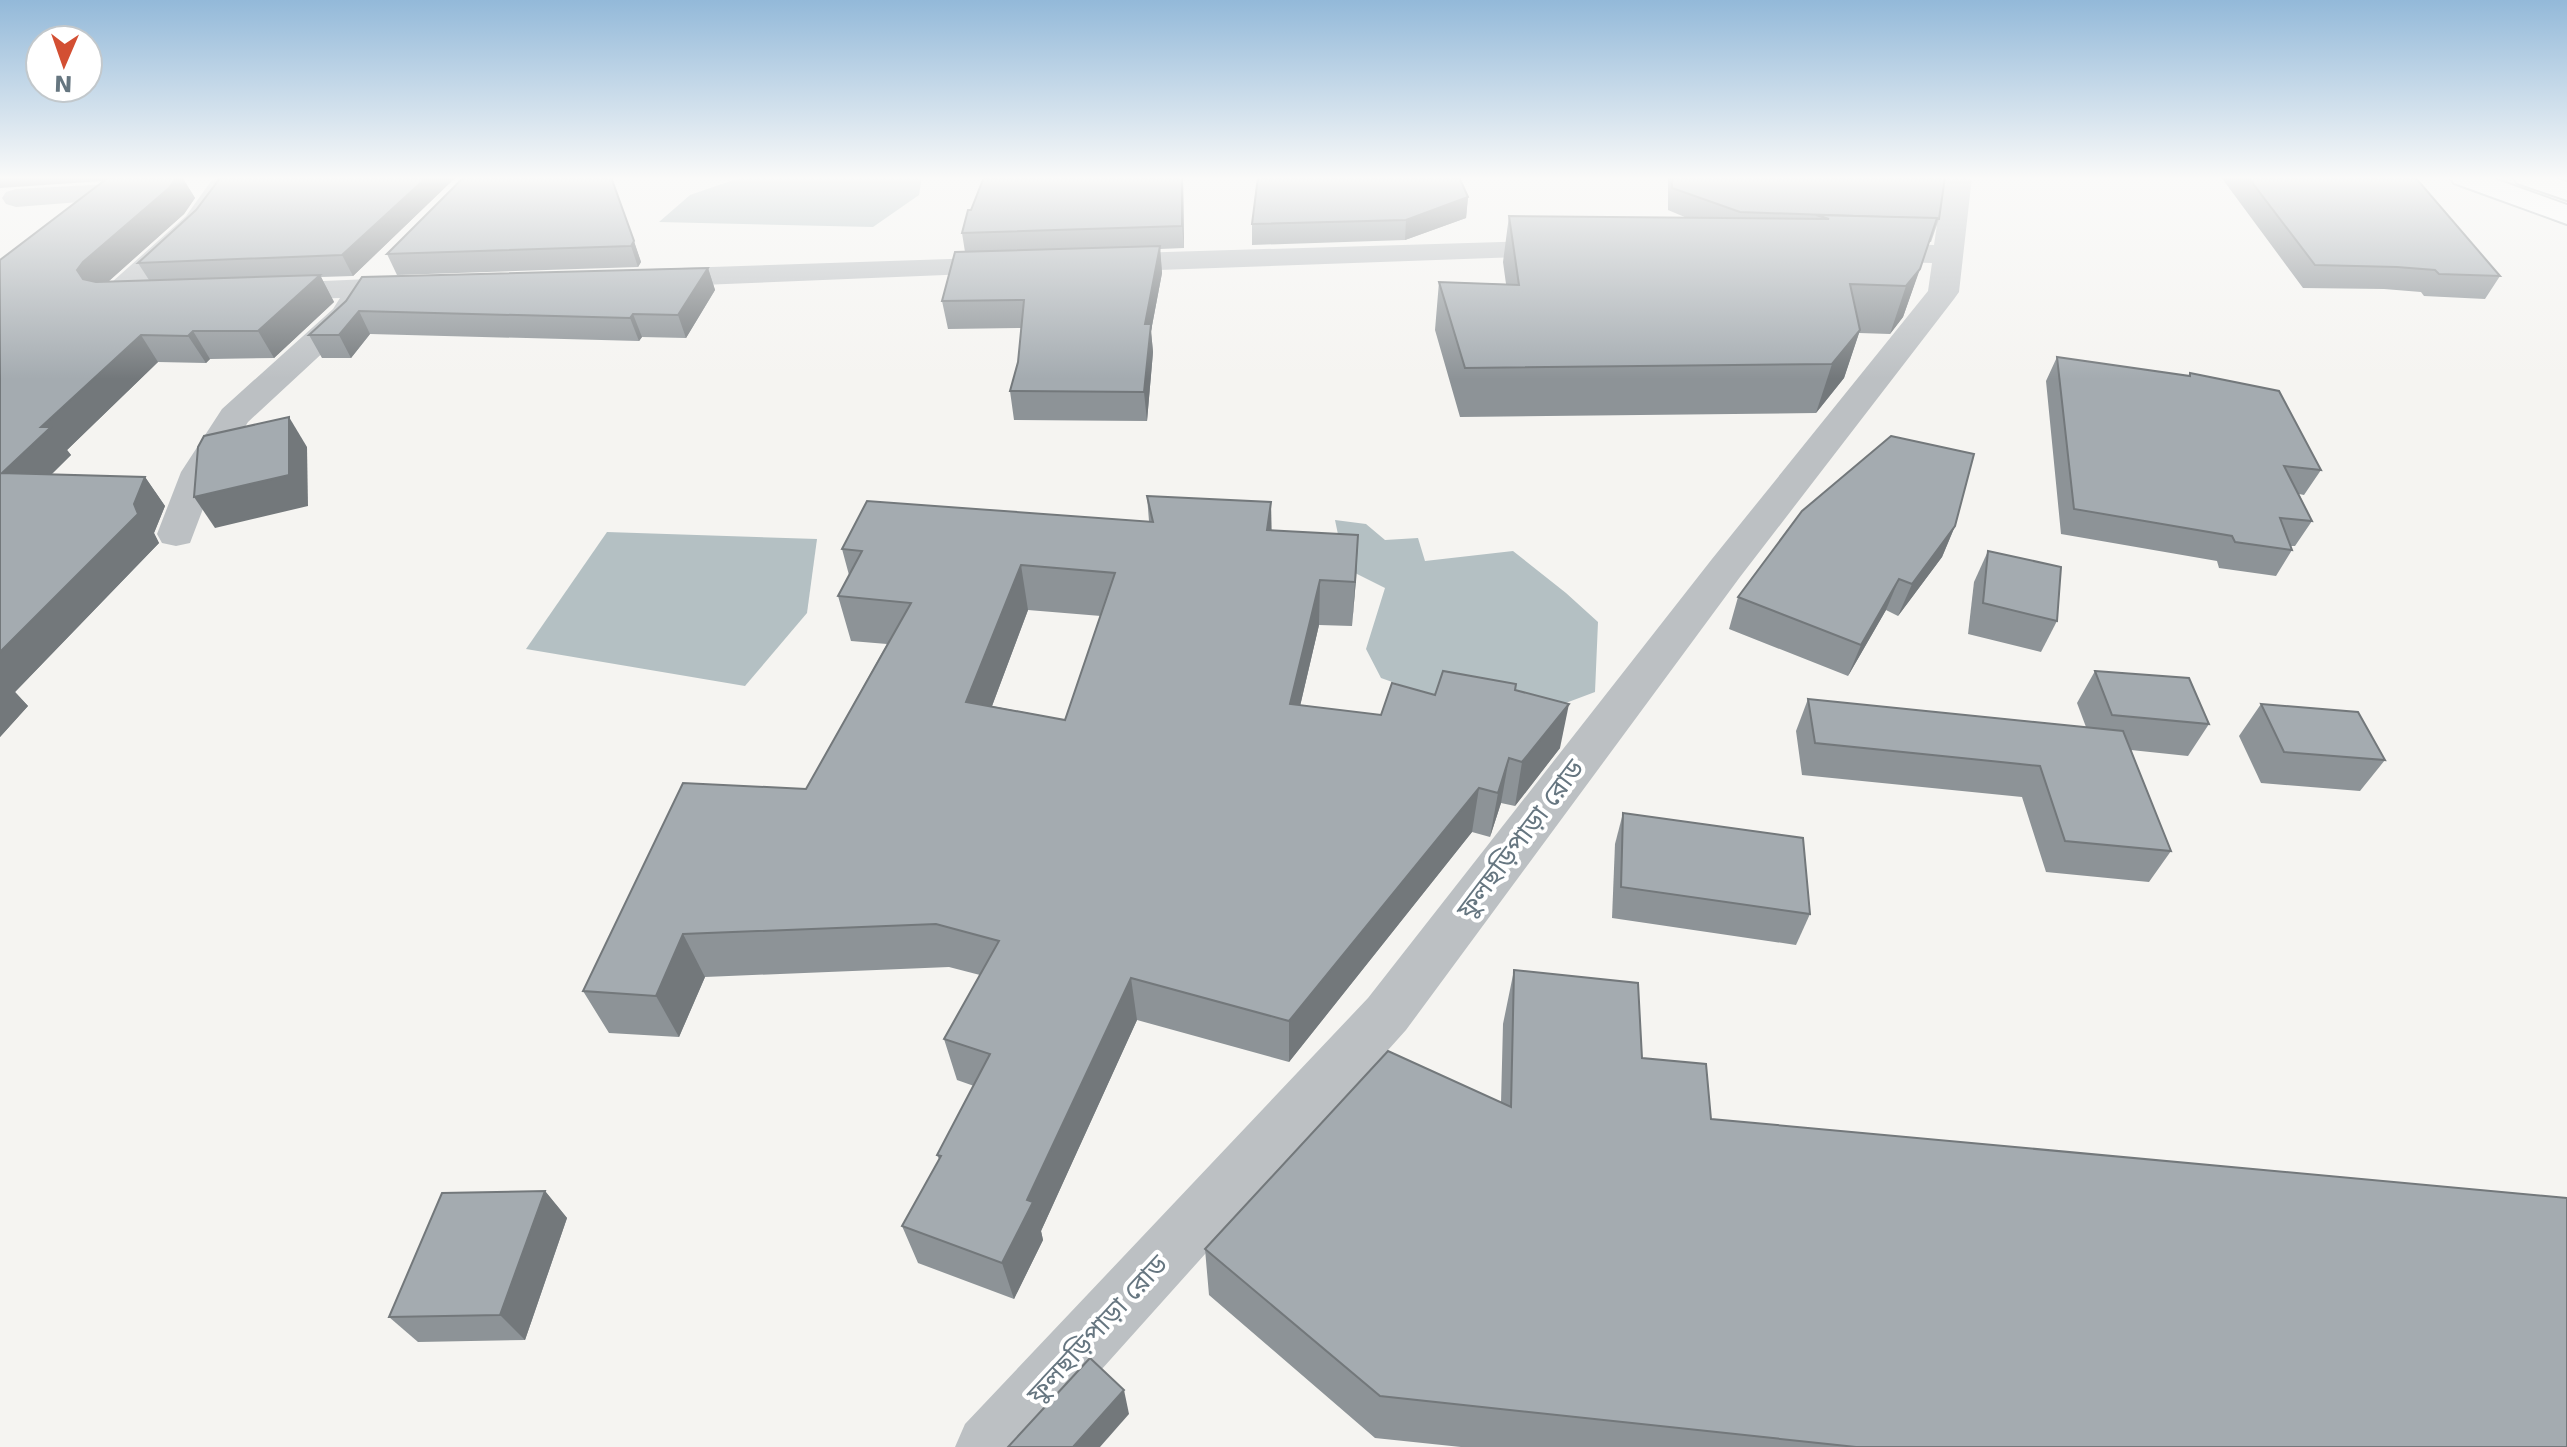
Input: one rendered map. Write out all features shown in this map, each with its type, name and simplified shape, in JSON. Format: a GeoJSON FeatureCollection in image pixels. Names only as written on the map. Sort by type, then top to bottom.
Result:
{"type":"FeatureCollection","features":[{"type":"Feature","properties":{"kind":"street"},"geometry":{"type":"LineString","coordinates":[[171,245],[114,297],[177,295]]}},
{"type":"Feature","properties":{"kind":"street","name":"ফুলছড়িপাড়া রোড"},"geometry":{"type":"LineString","coordinates":[[988,1447],[1387,1014],[1726,568],[1943,292],[1949,245]]}},
{"type":"Feature","properties":{"kind":"street"},"geometry":{"type":"LineString","coordinates":[[1072,264],[1597,248]]}},
{"type":"Feature","properties":{"kind":"street"},"geometry":{"type":"LineString","coordinates":[[1841,251],[1948,254]]}},
{"type":"Feature","properties":{"kind":"street"},"geometry":{"type":"LineString","coordinates":[[176,534],[199,472],[234,416],[345,315],[363,288],[396,254]]}},
{"type":"Feature","properties":{"kind":"street"},"geometry":{"type":"LineString","coordinates":[[615,279],[1041,265]]}},
{"type":"Feature","properties":{"kind":"street"},"geometry":{"type":"LineString","coordinates":[[239,292],[442,285]]}},
{"type":"Feature","properties":{"kind":"shaded area"},"geometry":{"type":"Polygon","coordinates":[[[1335,520],[1366,524],[1385,540],[1418,538],[1425,561],[1513,551],[1598,622],[1595,692],[1547,710],[1457,705],[1381,678],[1366,649],[1385,588],[1345,568],[1335,520]]]}},
{"type":"Feature","properties":{"kind":"shaded area"},"geometry":{"type":"Polygon","coordinates":[[[607,532],[817,539],[807,613],[745,686],[526,649],[607,532]]]}},
{"type":"Feature","properties":{"kind":"building"},"geometry":{"type":"Polygon","coordinates":[[[20,245],[103,245],[77,270],[83,279],[96,282],[320,275],[258,331],[193,331],[188,336],[141,335],[41,427],[51,427],[2,473],[145,477],[134,504],[138,514],[0,652],[0,260],[20,245]]]}},
{"type":"Feature","properties":{"kind":"building"},"geometry":{"type":"Polygon","coordinates":[[[158,245],[353,245],[342,255],[138,263],[158,245]]]}},
{"type":"Feature","properties":{"kind":"building"},"geometry":{"type":"Polygon","coordinates":[[[396,245],[632,245],[631,246],[387,254],[396,245]]]}},
{"type":"Feature","properties":{"kind":"building"},"geometry":{"type":"Polygon","coordinates":[[[1513,245],[1928,245],[1920,269],[1906,286],[1850,284],[1860,330],[1832,364],[1465,368],[1439,282],[1519,285],[1513,245]]]}},
{"type":"Feature","properties":{"kind":"building"},"geometry":{"type":"Polygon","coordinates":[[[2299,245],[2473,245],[2500,276],[2439,274],[2435,270],[2397,267],[2315,265],[2299,245]]]}},
{"type":"Feature","properties":{"kind":"building"},"geometry":{"type":"Polygon","coordinates":[[[1160,246],[1145,324],[1151,324],[1144,392],[1010,391],[1018,362],[1024,300],[942,301],[955,252],[1160,246]]]}},
{"type":"Feature","properties":{"kind":"building"},"geometry":{"type":"Polygon","coordinates":[[[708,268],[678,315],[633,314],[630,318],[359,311],[339,335],[309,335],[346,301],[362,277],[708,268]]]}},
{"type":"Feature","properties":{"kind":"building"},"geometry":{"type":"Polygon","coordinates":[[[2057,357],[2190,376],[2190,373],[2279,391],[2321,470],[2284,466],[2312,521],[2280,518],[2292,550],[2235,542],[2232,536],[2074,509],[2057,357]]]}},
{"type":"Feature","properties":{"kind":"building"},"geometry":{"type":"Polygon","coordinates":[[[289,417],[289,475],[194,497],[198,447],[204,436],[289,417]]]}},
{"type":"Feature","properties":{"kind":"building"},"geometry":{"type":"Polygon","coordinates":[[[1891,436],[1974,454],[1955,526],[1912,584],[1899,579],[1861,645],[1738,597],[1802,511],[1891,436]]]}},
{"type":"Feature","properties":{"kind":"building"},"geometry":{"type":"Polygon","coordinates":[[[1147,496],[1271,502],[1267,530],[1358,535],[1355,582],[1320,580],[1290,704],[1381,715],[1392,683],[1435,695],[1443,671],[1516,684],[1515,690],[1569,704],[1522,762],[1509,758],[1498,793],[1479,788],[1289,1021],[1131,978],[1027,1200],[1033,1202],[1002,1263],[902,1226],[941,1156],[937,1155],[990,1054],[944,1039],[999,941],[936,924],[683,934],[656,996],[583,991],[683,783],[806,789],[911,603],[838,596],[862,551],[842,549],[867,501],[1153,522],[1147,496]],[[1021,565],[966,702],[1065,720],[1115,573],[1021,565]]]}},
{"type":"Feature","properties":{"kind":"building"},"geometry":{"type":"Polygon","coordinates":[[[1988,551],[2061,567],[2057,621],[1983,603],[1988,551]]]}},
{"type":"Feature","properties":{"kind":"building"},"geometry":{"type":"Polygon","coordinates":[[[2095,671],[2189,678],[2209,724],[2112,715],[2095,671]]]}},
{"type":"Feature","properties":{"kind":"building"},"geometry":{"type":"Polygon","coordinates":[[[1808,699],[2123,731],[2171,851],[2065,841],[2040,766],[1815,743],[1808,699]]]}},
{"type":"Feature","properties":{"kind":"building"},"geometry":{"type":"Polygon","coordinates":[[[2261,704],[2358,712],[2385,760],[2284,752],[2261,704]]]}},
{"type":"Feature","properties":{"kind":"building"},"geometry":{"type":"Polygon","coordinates":[[[1623,813],[1803,838],[1810,914],[1621,887],[1623,813]]]}},
{"type":"Feature","properties":{"kind":"building"},"geometry":{"type":"Polygon","coordinates":[[[1514,970],[1638,983],[1642,1058],[1706,1064],[1711,1119],[2567,1198],[2567,1447],[1856,1447],[1380,1396],[1205,1249],[1388,1051],[1511,1107],[1514,970]]]}},
{"type":"Feature","properties":{"kind":"building"},"geometry":{"type":"Polygon","coordinates":[[[545,1191],[500,1315],[389,1317],[442,1193],[545,1191]]]}},
{"type":"Feature","properties":{"kind":"building"},"geometry":{"type":"Polygon","coordinates":[[[1090,1358],[1124,1390],[1073,1447],[1008,1447],[1090,1358]]]}}]}
